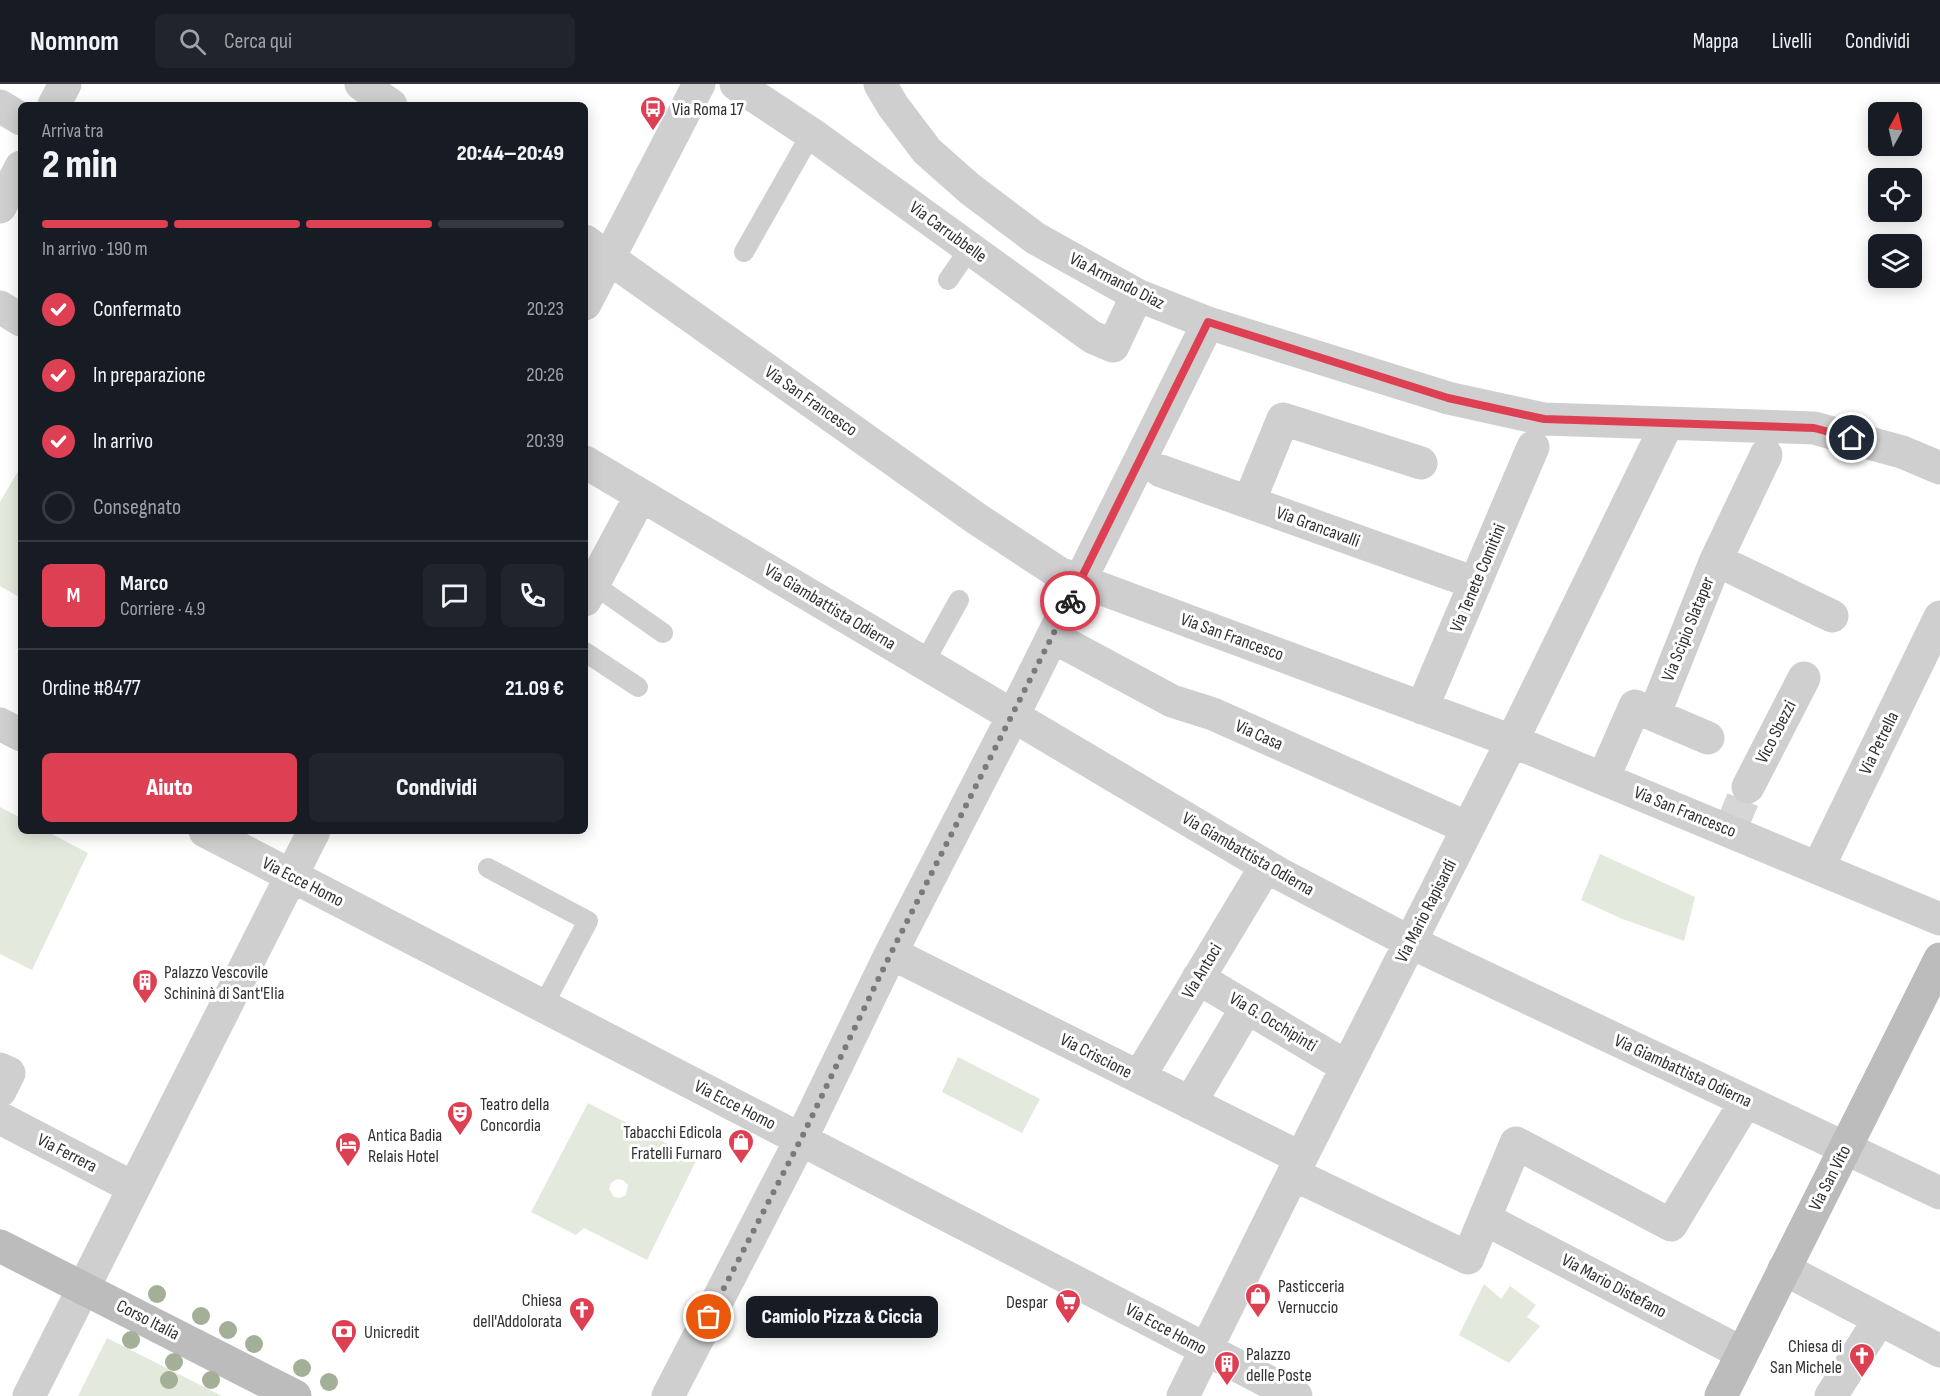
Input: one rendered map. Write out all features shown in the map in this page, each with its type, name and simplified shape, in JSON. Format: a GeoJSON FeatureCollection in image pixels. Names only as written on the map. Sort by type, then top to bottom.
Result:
{"type":"FeatureCollection","features":[{"type":"Feature","properties":{"kind":"street"},"geometry":{"type":"LineString","coordinates":[[56,102],[65,84]]}},
{"type":"Feature","properties":{"kind":"street"},"geometry":{"type":"LineString","coordinates":[[361,84],[387,102]]}},
{"type":"Feature","properties":{"kind":"street"},"geometry":{"type":"LineString","coordinates":[[588,290],[597,250],[699,84]]}},
{"type":"Feature","properties":{"kind":"street","name":"Via Carrubbelle"},"geometry":{"type":"LineString","coordinates":[[736,84],[811,134],[1092,337],[1113,346],[1137,295]]}},
{"type":"Feature","properties":{"kind":"street","name":"Via Armando Diaz"},"geometry":{"type":"LineString","coordinates":[[880,84],[893,106],[927,151],[970,189],[1035,238],[1137,295],[1208,322],[1448,398],[1544,419],[1814,428],[1902,452],[1940,468]]}},
{"type":"Feature","properties":{"kind":"street"},"geometry":{"type":"LineString","coordinates":[[0,106],[18,117]]}},
{"type":"Feature","properties":{"kind":"street"},"geometry":{"type":"LineString","coordinates":[[0,207],[18,173]]}},
{"type":"Feature","properties":{"kind":"street","name":"Via San Francesco"},"geometry":{"type":"LineString","coordinates":[[597,250],[977,519],[1059,573],[1512,741],[1940,919]]}},
{"type":"Feature","properties":{"kind":"street"},"geometry":{"type":"LineString","coordinates":[[0,307],[18,318]]}},
{"type":"Feature","properties":{"kind":"street"},"geometry":{"type":"LineString","coordinates":[[668,1396],[801,1139],[891,953],[1053,637],[1208,322]]}},
{"type":"Feature","properties":{"kind":"street"},"geometry":{"type":"LineString","coordinates":[[1249,502],[1283,419],[1421,463]]}},
{"type":"Feature","properties":{"kind":"street","name":"Via Mario Rapisardi"},"geometry":{"type":"LineString","coordinates":[[1183,1396],[1512,741],[1667,424]]}},
{"type":"Feature","properties":{"kind":"street","name":"Via Tenete Comitini"},"geometry":{"type":"LineString","coordinates":[[1422,708],[1533,447]]}},
{"type":"Feature","properties":{"kind":"street","name":"Via Scipio Slataper"},"geometry":{"type":"LineString","coordinates":[[1654,715],[1716,560],[1766,455]]}},
{"type":"Feature","properties":{"kind":"street","name":"Via Giambattista Odierna"},"geometry":{"type":"LineString","coordinates":[[588,464],[1266,866],[1410,942],[1940,1193]]}},
{"type":"Feature","properties":{"kind":"street","name":"Via Grancavalli"},"geometry":{"type":"LineString","coordinates":[[1161,471],[1475,583]]}},
{"type":"Feature","properties":{"kind":"street"},"geometry":{"type":"LineString","coordinates":[[589,592],[641,495]]}},
{"type":"Feature","properties":{"kind":"street"},"geometry":{"type":"LineString","coordinates":[[1716,560],[1832,616]]}},
{"type":"Feature","properties":{"kind":"street","name":"Via Petrella"},"geometry":{"type":"LineString","coordinates":[[1818,868],[1940,617]]}},
{"type":"Feature","properties":{"kind":"street","name":"Via Casa"},"geometry":{"type":"LineString","coordinates":[[1053,637],[1172,701],[1213,714],[1468,828]]}},
{"type":"Feature","properties":{"kind":"street","name":"Vico Sbezzi"},"geometry":{"type":"LineString","coordinates":[[1748,787],[1804,678]]}},
{"type":"Feature","properties":{"kind":"street"},"geometry":{"type":"LineString","coordinates":[[1603,778],[1635,706],[1708,738]]}},
{"type":"Feature","properties":{"kind":"street"},"geometry":{"type":"LineString","coordinates":[[0,724],[18,733]]}},
{"type":"Feature","properties":{"kind":"street","name":"Via Ecce Homo"},"geometry":{"type":"LineString","coordinates":[[210,834],[1296,1396]]}},
{"type":"Feature","properties":{"kind":"street"},"geometry":{"type":"LineString","coordinates":[[29,1396],[312,834]]}},
{"type":"Feature","properties":{"kind":"street","name":"Via Antoci"},"geometry":{"type":"LineString","coordinates":[[1139,1077],[1266,866]]}},
{"type":"Feature","properties":{"kind":"street","name":"Via Criscione"},"geometry":{"type":"LineString","coordinates":[[891,953],[1190,1103],[1297,1166],[1468,1258],[1485,1219]]}},
{"type":"Feature","properties":{"kind":"street","name":"Via San Vito"},"geometry":{"type":"LineString","coordinates":[[1721,1396],[1940,959]]}},
{"type":"Feature","properties":{"kind":"street","name":"Via G. Occhipinti"},"geometry":{"type":"LineString","coordinates":[[1198,978],[1347,1067]]}},
{"type":"Feature","properties":{"kind":"street"},"geometry":{"type":"LineString","coordinates":[[1190,1103],[1247,1007]]}},
{"type":"Feature","properties":{"kind":"street"},"geometry":{"type":"LineString","coordinates":[[0,1069],[9,1073],[0,1091]]}},
{"type":"Feature","properties":{"kind":"street"},"geometry":{"type":"LineString","coordinates":[[1485,1219],[1516,1143],[1671,1225],[1746,1101]]}},
{"type":"Feature","properties":{"kind":"street","name":"Via Ferrera"},"geometry":{"type":"LineString","coordinates":[[0,1118],[134,1188]]}},
{"type":"Feature","properties":{"kind":"street","name":"Via Mario Distefano"},"geometry":{"type":"LineString","coordinates":[[1485,1219],[1742,1353]]}},
{"type":"Feature","properties":{"kind":"street","name":"Corso Italia"},"geometry":{"type":"LineString","coordinates":[[1,1248],[83,1287],[295,1396]]}},
{"type":"Feature","properties":{"kind":"street"},"geometry":{"type":"LineString","coordinates":[[1784,1269],[1940,1351]]}},
{"type":"Feature","properties":{"kind":"street"},"geometry":{"type":"LineString","coordinates":[[1832,1396],[1879,1320]]}},
{"type":"Feature","properties":{"kind":"lane"},"geometry":{"type":"LineString","coordinates":[[744,252],[811,134]]}},
{"type":"Feature","properties":{"kind":"lane"},"geometry":{"type":"LineString","coordinates":[[948,280],[970,248]]}},
{"type":"Feature","properties":{"kind":"lane"},"geometry":{"type":"LineString","coordinates":[[589,592],[663,633]]}},
{"type":"Feature","properties":{"kind":"lane"},"geometry":{"type":"LineString","coordinates":[[924,663],[959,600]]}},
{"type":"Feature","properties":{"kind":"lane"},"geometry":{"type":"LineString","coordinates":[[588,654],[638,687]]}},
{"type":"Feature","properties":{"kind":"lane"},"geometry":{"type":"LineString","coordinates":[[488,868],[588,921],[543,1006]]}},
{"type":"Feature","properties":{"kind":"shaded area"},"geometry":{"type":"Polygon","coordinates":[[[18,471],[18,596],[0,586],[0,502],[18,471]]]}},
{"type":"Feature","properties":{"kind":"shaded area"},"geometry":{"type":"Polygon","coordinates":[[[0,807],[18,816],[18,834],[52,834],[88,853],[32,970],[0,954],[0,807]]]}},
{"type":"Feature","properties":{"kind":"shaded area"},"geometry":{"type":"Polygon","coordinates":[[[1600,854],[1695,897],[1684,941],[1620,918],[1581,900],[1600,854]]]}},
{"type":"Feature","properties":{"kind":"shaded area"},"geometry":{"type":"Polygon","coordinates":[[[958,1057],[1040,1099],[1022,1133],[942,1092],[958,1057]]]}},
{"type":"Feature","properties":{"kind":"shaded area"},"geometry":{"type":"Polygon","coordinates":[[[588,1103],[697,1159],[647,1260],[584,1228],[576,1235],[531,1212],[588,1103]],[[617,1179],[611,1183],[609,1189],[614,1197],[620,1198],[626,1195],[628,1185],[623,1180],[617,1179]]]}},
{"type":"Feature","properties":{"kind":"shaded area"},"geometry":{"type":"Polygon","coordinates":[[[1484,1284],[1501,1299],[1510,1286],[1536,1305],[1527,1317],[1540,1326],[1509,1363],[1459,1335],[1484,1284]]]}},
{"type":"Feature","properties":{"kind":"shaded area"},"geometry":{"type":"Polygon","coordinates":[[[107,1338],[222,1396],[78,1396],[107,1338]]]}},
{"type":"Feature","properties":{"kind":"tunnel"},"geometry":{"type":"LineString","coordinates":[[1730,830],[1748,787]]}},
{"type":"Feature","properties":{"kind":"way so far"},"geometry":{"type":"LineString","coordinates":[[709,1317],[801,1139],[891,953],[1070,601]]}},
{"type":"Feature","properties":{"kind":"place","name":"Via Roma 17"},"geometry":{"type":"Point","coordinates":[653,132]}},
{"type":"Feature","properties":{"kind":"place","name":"Palazzo Vescovile Schininà di Sant'Elia"},"geometry":{"type":"Point","coordinates":[145,1005]}},
{"type":"Feature","properties":{"kind":"place","name":"Teatro della Concordia"},"geometry":{"type":"Point","coordinates":[460,1137]}},
{"type":"Feature","properties":{"kind":"place","name":"Tabacchi Edicola Fratelli Furnaro"},"geometry":{"type":"Point","coordinates":[741,1165]}},
{"type":"Feature","properties":{"kind":"place","name":"Antica Badia Relais Hotel"},"geometry":{"type":"Point","coordinates":[348,1168]}},
{"type":"Feature","properties":{"kind":"place","name":"Camiolo Pizza & Ciccia"},"geometry":{"type":"Point","coordinates":[709,1317]}},
{"type":"Feature","properties":{"kind":"place","name":"Pasticceria Vernuccio"},"geometry":{"type":"Point","coordinates":[1258,1319]}},
{"type":"Feature","properties":{"kind":"place","name":"Despar"},"geometry":{"type":"Point","coordinates":[1068,1325]}},
{"type":"Feature","properties":{"kind":"place","name":"Chiesa dell'Addolorata"},"geometry":{"type":"Point","coordinates":[582,1333]}},
{"type":"Feature","properties":{"kind":"place","name":"Unicredit"},"geometry":{"type":"Point","coordinates":[344,1355]}},
{"type":"Feature","properties":{"kind":"place","name":"Chiesa di San Michele"},"geometry":{"type":"Point","coordinates":[1862,1379]}},
{"type":"Feature","properties":{"kind":"place","name":"Palazzo delle Poste"},"geometry":{"type":"Point","coordinates":[1227,1387]}},
{"type":"Feature","properties":{"kind":"route"},"geometry":{"type":"LineString","coordinates":[[1070,601],[1208,322],[1448,398],[1544,419],[1814,428],[1852,438]]}}]}
